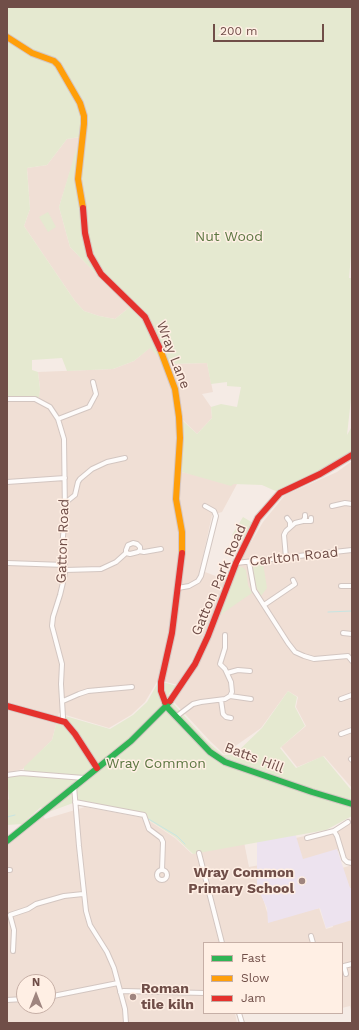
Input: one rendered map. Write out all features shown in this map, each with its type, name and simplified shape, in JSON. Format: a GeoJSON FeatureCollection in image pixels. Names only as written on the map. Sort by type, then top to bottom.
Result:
{"type":"FeatureCollection","features":[{"type":"Feature","properties":{"kind":"street","name":"Wray Lane"},"geometry":{"type":"LineString","coordinates":[[7,37],[32,53],[54,61],[58,65],[80,103],[84,116],[84,124],[78,179],[83,206],[85,233],[90,255],[101,274],[145,317],[157,340],[175,389],[180,438],[176,499],[182,532],[183,548],[172,633],[162,676],[161,691],[166,706]]}},
{"type":"Feature","properties":{"kind":"street"},"geometry":{"type":"LineString","coordinates":[[58,419],[90,407],[96,394],[94,382]]}},
{"type":"Feature","properties":{"kind":"street","name":"Gatton Road"},"geometry":{"type":"LineString","coordinates":[[7,399],[28,399],[44,403],[54,411],[64,439],[65,503],[62,547],[65,568],[52,626],[62,662],[62,721]]}},
{"type":"Feature","properties":{"kind":"street","name":"Gatton Park Road"},"geometry":{"type":"LineString","coordinates":[[7,841],[135,737],[166,706],[195,664],[205,643],[236,564],[258,518],[280,493],[320,474],[352,456]]}},
{"type":"Feature","properties":{"kind":"street"},"geometry":{"type":"LineString","coordinates":[[65,503],[75,495],[80,479],[92,469],[107,462],[125,458]]}},
{"type":"Feature","properties":{"kind":"street"},"geometry":{"type":"LineString","coordinates":[[7,482],[65,478]]}},
{"type":"Feature","properties":{"kind":"street"},"geometry":{"type":"LineString","coordinates":[[332,506],[345,503],[352,504]]}},
{"type":"Feature","properties":{"kind":"street"},"geometry":{"type":"LineString","coordinates":[[178,588],[189,586],[198,581],[203,570],[216,516],[214,510],[205,506]]}},
{"type":"Feature","properties":{"kind":"street"},"geometry":{"type":"LineString","coordinates":[[303,521],[305,515]]}},
{"type":"Feature","properties":{"kind":"street"},"geometry":{"type":"LineString","coordinates":[[287,518],[290,522],[290,527]]}},
{"type":"Feature","properties":{"kind":"street"},"geometry":{"type":"LineString","coordinates":[[286,558],[284,535],[295,523],[311,521],[311,518]]}},
{"type":"Feature","properties":{"kind":"street"},"geometry":{"type":"LineString","coordinates":[[126,553],[126,547],[133,543],[140,547],[139,551]]}},
{"type":"Feature","properties":{"kind":"street"},"geometry":{"type":"LineString","coordinates":[[7,563],[65,568],[101,569],[116,562],[126,553],[130,554],[139,551],[144,552],[161,550]]}},
{"type":"Feature","properties":{"kind":"street","name":"Carlton Road"},"geometry":{"type":"LineString","coordinates":[[236,564],[352,550]]}},
{"type":"Feature","properties":{"kind":"street"},"geometry":{"type":"LineString","coordinates":[[249,562],[254,590],[295,652],[314,659],[348,656],[352,653]]}},
{"type":"Feature","properties":{"kind":"street"},"geometry":{"type":"LineString","coordinates":[[264,605],[295,584]]}},
{"type":"Feature","properties":{"kind":"street"},"geometry":{"type":"LineString","coordinates":[[341,586],[352,586]]}},
{"type":"Feature","properties":{"kind":"street"},"geometry":{"type":"LineString","coordinates":[[343,633],[352,634]]}},
{"type":"Feature","properties":{"kind":"street"},"geometry":{"type":"LineString","coordinates":[[225,635],[225,648],[220,664],[227,673],[232,692],[230,696]]}},
{"type":"Feature","properties":{"kind":"street"},"geometry":{"type":"LineString","coordinates":[[348,656],[352,661]]}},
{"type":"Feature","properties":{"kind":"street"},"geometry":{"type":"LineString","coordinates":[[227,673],[238,670],[250,671]]}},
{"type":"Feature","properties":{"kind":"street"},"geometry":{"type":"LineString","coordinates":[[63,701],[88,692],[132,687]]}},
{"type":"Feature","properties":{"kind":"street"},"geometry":{"type":"LineString","coordinates":[[161,691],[172,697]]}},
{"type":"Feature","properties":{"kind":"street"},"geometry":{"type":"LineString","coordinates":[[342,699],[352,695]]}},
{"type":"Feature","properties":{"kind":"street"},"geometry":{"type":"LineString","coordinates":[[176,716],[193,704],[201,702],[221,700],[230,696],[251,699]]}},
{"type":"Feature","properties":{"kind":"street"},"geometry":{"type":"LineString","coordinates":[[221,700],[223,714],[226,717],[231,718]]}},
{"type":"Feature","properties":{"kind":"street"},"geometry":{"type":"LineString","coordinates":[[7,706],[62,721],[67,724],[97,768]]}},
{"type":"Feature","properties":{"kind":"street","name":"Batts Hill"},"geometry":{"type":"LineString","coordinates":[[166,706],[210,752],[222,760],[312,792],[352,804]]}},
{"type":"Feature","properties":{"kind":"street"},"geometry":{"type":"LineString","coordinates":[[342,734],[352,730]]}},
{"type":"Feature","properties":{"kind":"street"},"geometry":{"type":"LineString","coordinates":[[7,775],[21,773],[84,778]]}},
{"type":"Feature","properties":{"kind":"street"},"geometry":{"type":"LineString","coordinates":[[74,786],[84,894],[90,925],[107,952],[114,968],[126,1023]]}},
{"type":"Feature","properties":{"kind":"street"},"geometry":{"type":"LineString","coordinates":[[75,802],[142,814],[145,816],[148,829],[161,838],[163,842],[162,870]]}},
{"type":"Feature","properties":{"kind":"street"},"geometry":{"type":"LineString","coordinates":[[307,838],[334,831],[348,822]]}},
{"type":"Feature","properties":{"kind":"street"},"geometry":{"type":"LineString","coordinates":[[334,831],[344,859],[352,864]]}},
{"type":"Feature","properties":{"kind":"street"},"geometry":{"type":"LineString","coordinates":[[199,853],[222,942]]}},
{"type":"Feature","properties":{"kind":"street"},"geometry":{"type":"LineString","coordinates":[[13,951],[14,930],[10,916],[36,904],[64,896],[84,894]]}},
{"type":"Feature","properties":{"kind":"street"},"geometry":{"type":"LineString","coordinates":[[311,936],[313,942]]}},
{"type":"Feature","properties":{"kind":"street"},"geometry":{"type":"LineString","coordinates":[[346,974],[344,966],[352,964]]}},
{"type":"Feature","properties":{"kind":"street"},"geometry":{"type":"LineString","coordinates":[[56,995],[118,983]]}},
{"type":"Feature","properties":{"kind":"street"},"geometry":{"type":"LineString","coordinates":[[120,992],[203,994]]}},
{"type":"Feature","properties":{"kind":"shaded area"},"geometry":{"type":"Polygon","coordinates":[[[81,137],[59,207],[70,247],[105,283],[131,306],[115,319],[84,311],[75,301],[24,226],[30,209],[27,168],[47,165],[67,139],[81,137]]]}},
{"type":"Feature","properties":{"kind":"shaded area"},"geometry":{"type":"Polygon","coordinates":[[[153,345],[170,364],[207,363],[213,392],[202,394],[211,407],[212,418],[197,434],[177,414],[180,467],[182,472],[237,484],[222,512],[212,515],[200,570],[226,580],[206,630],[178,685],[158,680],[145,702],[131,715],[109,728],[59,713],[52,740],[23,769],[7,773],[7,402],[28,401],[38,403],[40,389],[38,372],[113,369],[134,361],[153,345]]]}},
{"type":"Feature","properties":{"kind":"shaded area"},"geometry":{"type":"Polygon","coordinates":[[[352,461],[352,788],[324,756],[297,767],[281,747],[306,726],[296,707],[298,697],[288,691],[261,728],[224,754],[174,702],[183,686],[186,685],[204,652],[243,556],[263,522],[285,495],[337,472],[352,461]]]}},
{"type":"Feature","properties":{"kind":"shaded area"},"geometry":{"type":"Polygon","coordinates":[[[85,807],[145,818],[175,838],[192,854],[210,848],[244,842],[249,867],[260,865],[257,878],[267,912],[275,910],[280,917],[319,908],[326,929],[333,927],[332,924],[352,917],[352,1014],[350,1006],[343,1008],[343,942],[203,942],[203,1014],[235,1014],[237,1023],[7,1023],[7,846],[43,816],[45,819],[85,807]]]}},
{"type":"Feature","properties":{"kind":"shaded area"},"geometry":{"type":"Polygon","coordinates":[[[352,819],[352,894],[342,868],[349,866],[342,850],[298,861],[291,839],[328,831],[352,819]]]}},
{"type":"Feature","properties":{"kind":"shaded area","name":"Wray Common Primary School"},"geometry":{"type":"Polygon","coordinates":[[[295,833],[303,859],[337,849],[350,888],[352,888],[352,920],[326,928],[320,908],[268,923],[267,908],[257,887],[257,839],[295,833]]]}},
{"type":"Feature","properties":{"kind":"green space","name":"Nut Wood"},"geometry":{"type":"Polygon","coordinates":[[[7,7],[352,7],[352,245],[349,278],[352,278],[352,390],[347,435],[351,428],[352,422],[352,452],[280,493],[262,485],[234,484],[231,486],[182,472],[182,420],[197,434],[212,418],[211,407],[221,404],[237,407],[241,387],[227,386],[227,382],[211,384],[207,363],[170,364],[163,361],[150,348],[134,361],[113,369],[67,371],[62,358],[32,360],[32,370],[38,372],[40,389],[39,397],[7,397],[7,7]],[[80,137],[67,139],[47,165],[27,168],[30,209],[24,226],[75,301],[84,311],[115,319],[131,306],[105,283],[70,247],[59,207],[80,137]]]}},
{"type":"Feature","properties":{"kind":"green space"},"geometry":{"type":"Polygon","coordinates":[[[48,212],[56,227],[48,232],[39,217],[48,212]]]}},
{"type":"Feature","properties":{"kind":"green space"},"geometry":{"type":"Polygon","coordinates":[[[243,517],[253,523],[242,541],[232,535],[243,517]]]}},
{"type":"Feature","properties":{"kind":"green space"},"geometry":{"type":"Polygon","coordinates":[[[263,563],[267,588],[261,596],[255,585],[252,566],[253,564],[263,563]]]}},
{"type":"Feature","properties":{"kind":"green space"},"geometry":{"type":"Polygon","coordinates":[[[237,567],[242,567],[246,570],[248,585],[252,593],[217,617],[237,567]]]}},
{"type":"Feature","properties":{"kind":"green space","name":"Wray Common"},"geometry":{"type":"Polygon","coordinates":[[[159,681],[177,686],[169,693],[168,698],[208,742],[223,755],[234,755],[262,728],[288,691],[297,697],[295,707],[305,726],[280,748],[296,768],[323,756],[352,791],[352,816],[326,830],[193,854],[175,837],[144,817],[90,802],[73,803],[46,813],[41,807],[22,824],[7,825],[7,801],[9,799],[7,778],[18,775],[24,771],[24,767],[52,740],[57,721],[66,721],[65,716],[110,729],[133,715],[147,702],[159,681]]]}},
{"type":"Feature","properties":{"kind":"waterway"},"geometry":{"type":"LineString","coordinates":[[328,612],[352,611]]}},
{"type":"Feature","properties":{"kind":"waterway"},"geometry":{"type":"LineString","coordinates":[[223,757],[237,763]]}},
{"type":"Feature","properties":{"kind":"waterway"},"geometry":{"type":"LineString","coordinates":[[7,817],[15,815]]}},
{"type":"Feature","properties":{"kind":"waterway"},"geometry":{"type":"LineString","coordinates":[[147,818],[177,836],[185,844]]}},
{"type":"Feature","properties":{"kind":"traffic: fast"},"geometry":{"type":"LineString","coordinates":[[7,841],[131,741],[170,701]]}},
{"type":"Feature","properties":{"kind":"traffic: fast"},"geometry":{"type":"LineString","coordinates":[[165,702],[166,706],[210,752],[225,762],[352,804]]}},
{"type":"Feature","properties":{"kind":"traffic: slow"},"geometry":{"type":"LineString","coordinates":[[7,37],[32,53],[54,61],[58,65],[80,103],[84,116],[84,124],[78,179],[83,208]]}},
{"type":"Feature","properties":{"kind":"traffic: slow"},"geometry":{"type":"LineString","coordinates":[[160,349],[175,389],[179,417],[180,438],[176,499],[182,532],[182,553]]}},
{"type":"Feature","properties":{"kind":"traffic: jam"},"geometry":{"type":"LineString","coordinates":[[83,208],[85,233],[90,255],[101,274],[145,317],[160,349]]}},
{"type":"Feature","properties":{"kind":"traffic: jam"},"geometry":{"type":"LineString","coordinates":[[170,701],[195,664],[208,636],[236,563],[258,518],[280,493],[320,474],[352,455]]}},
{"type":"Feature","properties":{"kind":"traffic: jam"},"geometry":{"type":"LineString","coordinates":[[165,702],[161,691],[161,682],[172,633],[182,553]]}},
{"type":"Feature","properties":{"kind":"traffic: jam"},"geometry":{"type":"LineString","coordinates":[[7,706],[65,722],[75,734],[97,768]]}},
{"type":"Feature","properties":{"kind":"place","name":"Wray Common Primary School"},"geometry":{"type":"Point","coordinates":[302,881]}},
{"type":"Feature","properties":{"kind":"place","name":"Roman tile kiln"},"geometry":{"type":"Point","coordinates":[133,997]}}]}
